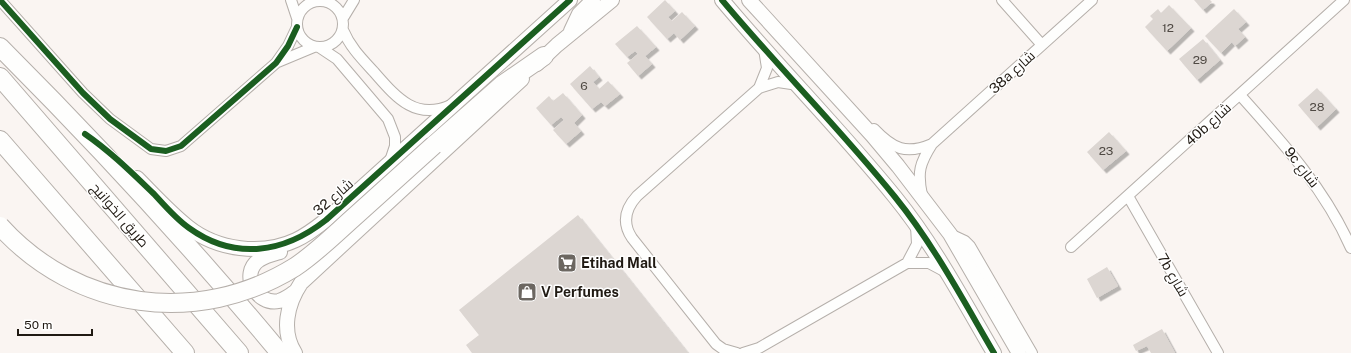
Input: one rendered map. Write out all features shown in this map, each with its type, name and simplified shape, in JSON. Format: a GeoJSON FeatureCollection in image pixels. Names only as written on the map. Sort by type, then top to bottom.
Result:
{"type":"FeatureCollection","features":[{"type":"Feature","properties":{"kind":"highway"},"geometry":{"type":"LineString","coordinates":[[0,47],[86,134],[222,283],[280,353]]}},
{"type":"Feature","properties":{"kind":"highway"},"geometry":{"type":"LineString","coordinates":[[0,226],[31,256],[55,272],[80,285],[107,294],[134,300],[162,303],[190,302],[218,298],[258,285],[296,266],[318,249],[502,85],[544,56]]}},
{"type":"Feature","properties":{"kind":"highway","name":"طريق الخوانيج"},"geometry":{"type":"LineString","coordinates":[[0,77],[239,353]]}},
{"type":"Feature","properties":{"kind":"highway"},"geometry":{"type":"LineString","coordinates":[[0,140],[151,312],[185,353]]}},
{"type":"Feature","properties":{"kind":"highway"},"geometry":{"type":"LineString","coordinates":[[151,312],[176,353]]}},
{"type":"Feature","properties":{"kind":"street"},"geometry":{"type":"LineString","coordinates":[[0,0],[92,102],[144,146],[151,149],[166,151],[174,149],[187,141],[276,63],[288,46],[300,12],[308,4],[318,0],[334,2],[343,18]]}},
{"type":"Feature","properties":{"kind":"street"},"geometry":{"type":"LineString","coordinates":[[291,0],[303,40],[337,58],[388,118],[395,137],[395,146],[388,164]]}},
{"type":"Feature","properties":{"kind":"street"},"geometry":{"type":"LineString","coordinates":[[276,63],[317,47],[332,44],[340,36],[343,30],[343,18],[354,0]]}},
{"type":"Feature","properties":{"kind":"street","name":"شارع 32"},"geometry":{"type":"LineString","coordinates":[[86,134],[116,158],[188,228],[204,237],[222,244],[240,248],[259,249],[283,244],[312,231],[570,0]]}},
{"type":"Feature","properties":{"kind":"street"},"geometry":{"type":"LineString","coordinates":[[571,33],[579,14],[593,0]]}},
{"type":"Feature","properties":{"kind":"street"},"geometry":{"type":"LineString","coordinates":[[295,353],[289,339],[287,327],[290,302],[296,291],[308,276],[520,81],[544,56],[610,2],[622,0]]}},
{"type":"Feature","properties":{"kind":"street"},"geometry":{"type":"LineString","coordinates":[[749,0],[898,166],[923,198],[950,234],[1019,353]]}},
{"type":"Feature","properties":{"kind":"street"},"geometry":{"type":"LineString","coordinates":[[757,0],[767,19]]}},
{"type":"Feature","properties":{"kind":"street"},"geometry":{"type":"LineString","coordinates":[[1002,0],[1042,45]]}},
{"type":"Feature","properties":{"kind":"street","name":"38a شارع"},"geometry":{"type":"LineString","coordinates":[[923,198],[919,180],[920,165],[932,144],[1092,0]]}},
{"type":"Feature","properties":{"kind":"street","name":"40b شارع"},"geometry":{"type":"LineString","coordinates":[[1071,246],[1344,0]]}},
{"type":"Feature","properties":{"kind":"street"},"geometry":{"type":"LineString","coordinates":[[722,1],[798,85],[896,198],[915,223],[948,273],[994,353]]}},
{"type":"Feature","properties":{"kind":"street"},"geometry":{"type":"LineString","coordinates":[[343,30],[356,52],[396,97],[405,103],[414,108],[435,110],[455,103]]}},
{"type":"Feature","properties":{"kind":"street"},"geometry":{"type":"LineString","coordinates":[[759,88],[766,68],[764,47]]}},
{"type":"Feature","properties":{"kind":"street"},"geometry":{"type":"LineString","coordinates":[[737,353],[722,349],[711,338],[632,238],[626,225],[626,219],[629,206],[637,196],[759,88],[778,82],[798,85]]}},
{"type":"Feature","properties":{"kind":"street","name":"9c شارع"},"geometry":{"type":"LineString","coordinates":[[1240,95],[1308,173],[1333,211],[1351,248]]}},
{"type":"Feature","properties":{"kind":"street","name":"38a شارع"},"geometry":{"type":"LineString","coordinates":[[845,106],[864,119],[894,146],[901,149],[916,149],[932,144]]}},
{"type":"Feature","properties":{"kind":"street","name":"7b شارع"},"geometry":{"type":"LineString","coordinates":[[1128,196],[1218,353]]}},
{"type":"Feature","properties":{"kind":"street"},"geometry":{"type":"LineString","coordinates":[[907,263],[917,244],[917,230],[915,223]]}},
{"type":"Feature","properties":{"kind":"street"},"geometry":{"type":"LineString","coordinates":[[296,291],[280,300],[266,300],[260,297],[252,286],[251,272],[258,260],[290,248],[312,231]]}},
{"type":"Feature","properties":{"kind":"street"},"geometry":{"type":"LineString","coordinates":[[950,234],[965,241],[970,246],[1032,353]]}},
{"type":"Feature","properties":{"kind":"street"},"geometry":{"type":"LineString","coordinates":[[743,353],[759,348],[907,263],[928,263],[948,273]]}},
{"type":"Feature","properties":{"kind":"building"},"geometry":{"type":"Polygon","coordinates":[[[665,0],[675,11],[668,17],[672,21],[682,12],[695,26],[680,40],[674,33],[667,39],[647,17],[665,0]]]}},
{"type":"Feature","properties":{"kind":"building"},"geometry":{"type":"Polygon","coordinates":[[[1194,0],[1210,0],[1212,2],[1203,10],[1194,0]]]}},
{"type":"Feature","properties":{"kind":"building"},"geometry":{"type":"Polygon","coordinates":[[[1169,5],[1191,28],[1167,51],[1145,27],[1153,19],[1150,16],[1158,9],[1161,13],[1169,5]]]}},
{"type":"Feature","properties":{"kind":"building"},"geometry":{"type":"Polygon","coordinates":[[[1234,9],[1246,22],[1238,29],[1245,37],[1235,46],[1232,42],[1221,53],[1205,36],[1234,9]]]}},
{"type":"Feature","properties":{"kind":"building"},"geometry":{"type":"Polygon","coordinates":[[[637,26],[656,47],[645,56],[652,64],[638,76],[627,63],[638,54],[635,51],[627,57],[615,44],[637,26]]]}},
{"type":"Feature","properties":{"kind":"building"},"geometry":{"type":"Polygon","coordinates":[[[1203,39],[1220,60],[1197,80],[1179,59],[1203,39]]]}},
{"type":"Feature","properties":{"kind":"building"},"geometry":{"type":"Polygon","coordinates":[[[590,66],[599,77],[593,82],[599,89],[608,81],[620,94],[605,106],[601,102],[592,109],[570,84],[590,66]]]}},
{"type":"Feature","properties":{"kind":"building"},"geometry":{"type":"Polygon","coordinates":[[[1317,88],[1336,109],[1317,127],[1298,105],[1317,88]]]}},
{"type":"Feature","properties":{"kind":"building"},"geometry":{"type":"Polygon","coordinates":[[[563,93],[582,115],[574,123],[581,131],[566,144],[553,130],[564,120],[561,117],[551,125],[536,108],[549,96],[553,101],[563,93]]]}},
{"type":"Feature","properties":{"kind":"building"},"geometry":{"type":"Polygon","coordinates":[[[1109,132],[1126,151],[1103,170],[1087,152],[1109,132]]]}},
{"type":"Feature","properties":{"kind":"building","name":"Etihad Mall"},"geometry":{"type":"Polygon","coordinates":[[[578,215],[688,353],[472,353],[466,345],[479,335],[459,310],[578,215]]]}},
{"type":"Feature","properties":{"kind":"building"},"geometry":{"type":"Polygon","coordinates":[[[1107,267],[1118,286],[1097,298],[1087,279],[1107,267]]]}},
{"type":"Feature","properties":{"kind":"building"},"geometry":{"type":"Polygon","coordinates":[[[1162,329],[1175,353],[1151,353],[1147,346],[1136,351],[1133,345],[1162,329]]]}},
{"type":"Feature","properties":{"kind":"cycle path"},"geometry":{"type":"LineString","coordinates":[[0,0],[83,93],[110,119],[151,149],[166,151],[181,146],[276,63],[288,46],[297,27]]}},
{"type":"Feature","properties":{"kind":"cycle path"},"geometry":{"type":"LineString","coordinates":[[85,134],[121,163],[180,221],[206,238],[224,245],[241,249],[259,249],[276,246],[293,240],[326,220],[570,0]]}},
{"type":"Feature","properties":{"kind":"cycle path"},"geometry":{"type":"LineString","coordinates":[[722,0],[853,147],[909,215],[948,273],[994,353]]}},
{"type":"Feature","properties":{"kind":"place","name":"Etihad Mall"},"geometry":{"type":"Point","coordinates":[567,263]}},
{"type":"Feature","properties":{"kind":"place","name":"V Perfumes"},"geometry":{"type":"Point","coordinates":[527,292]}}]}
